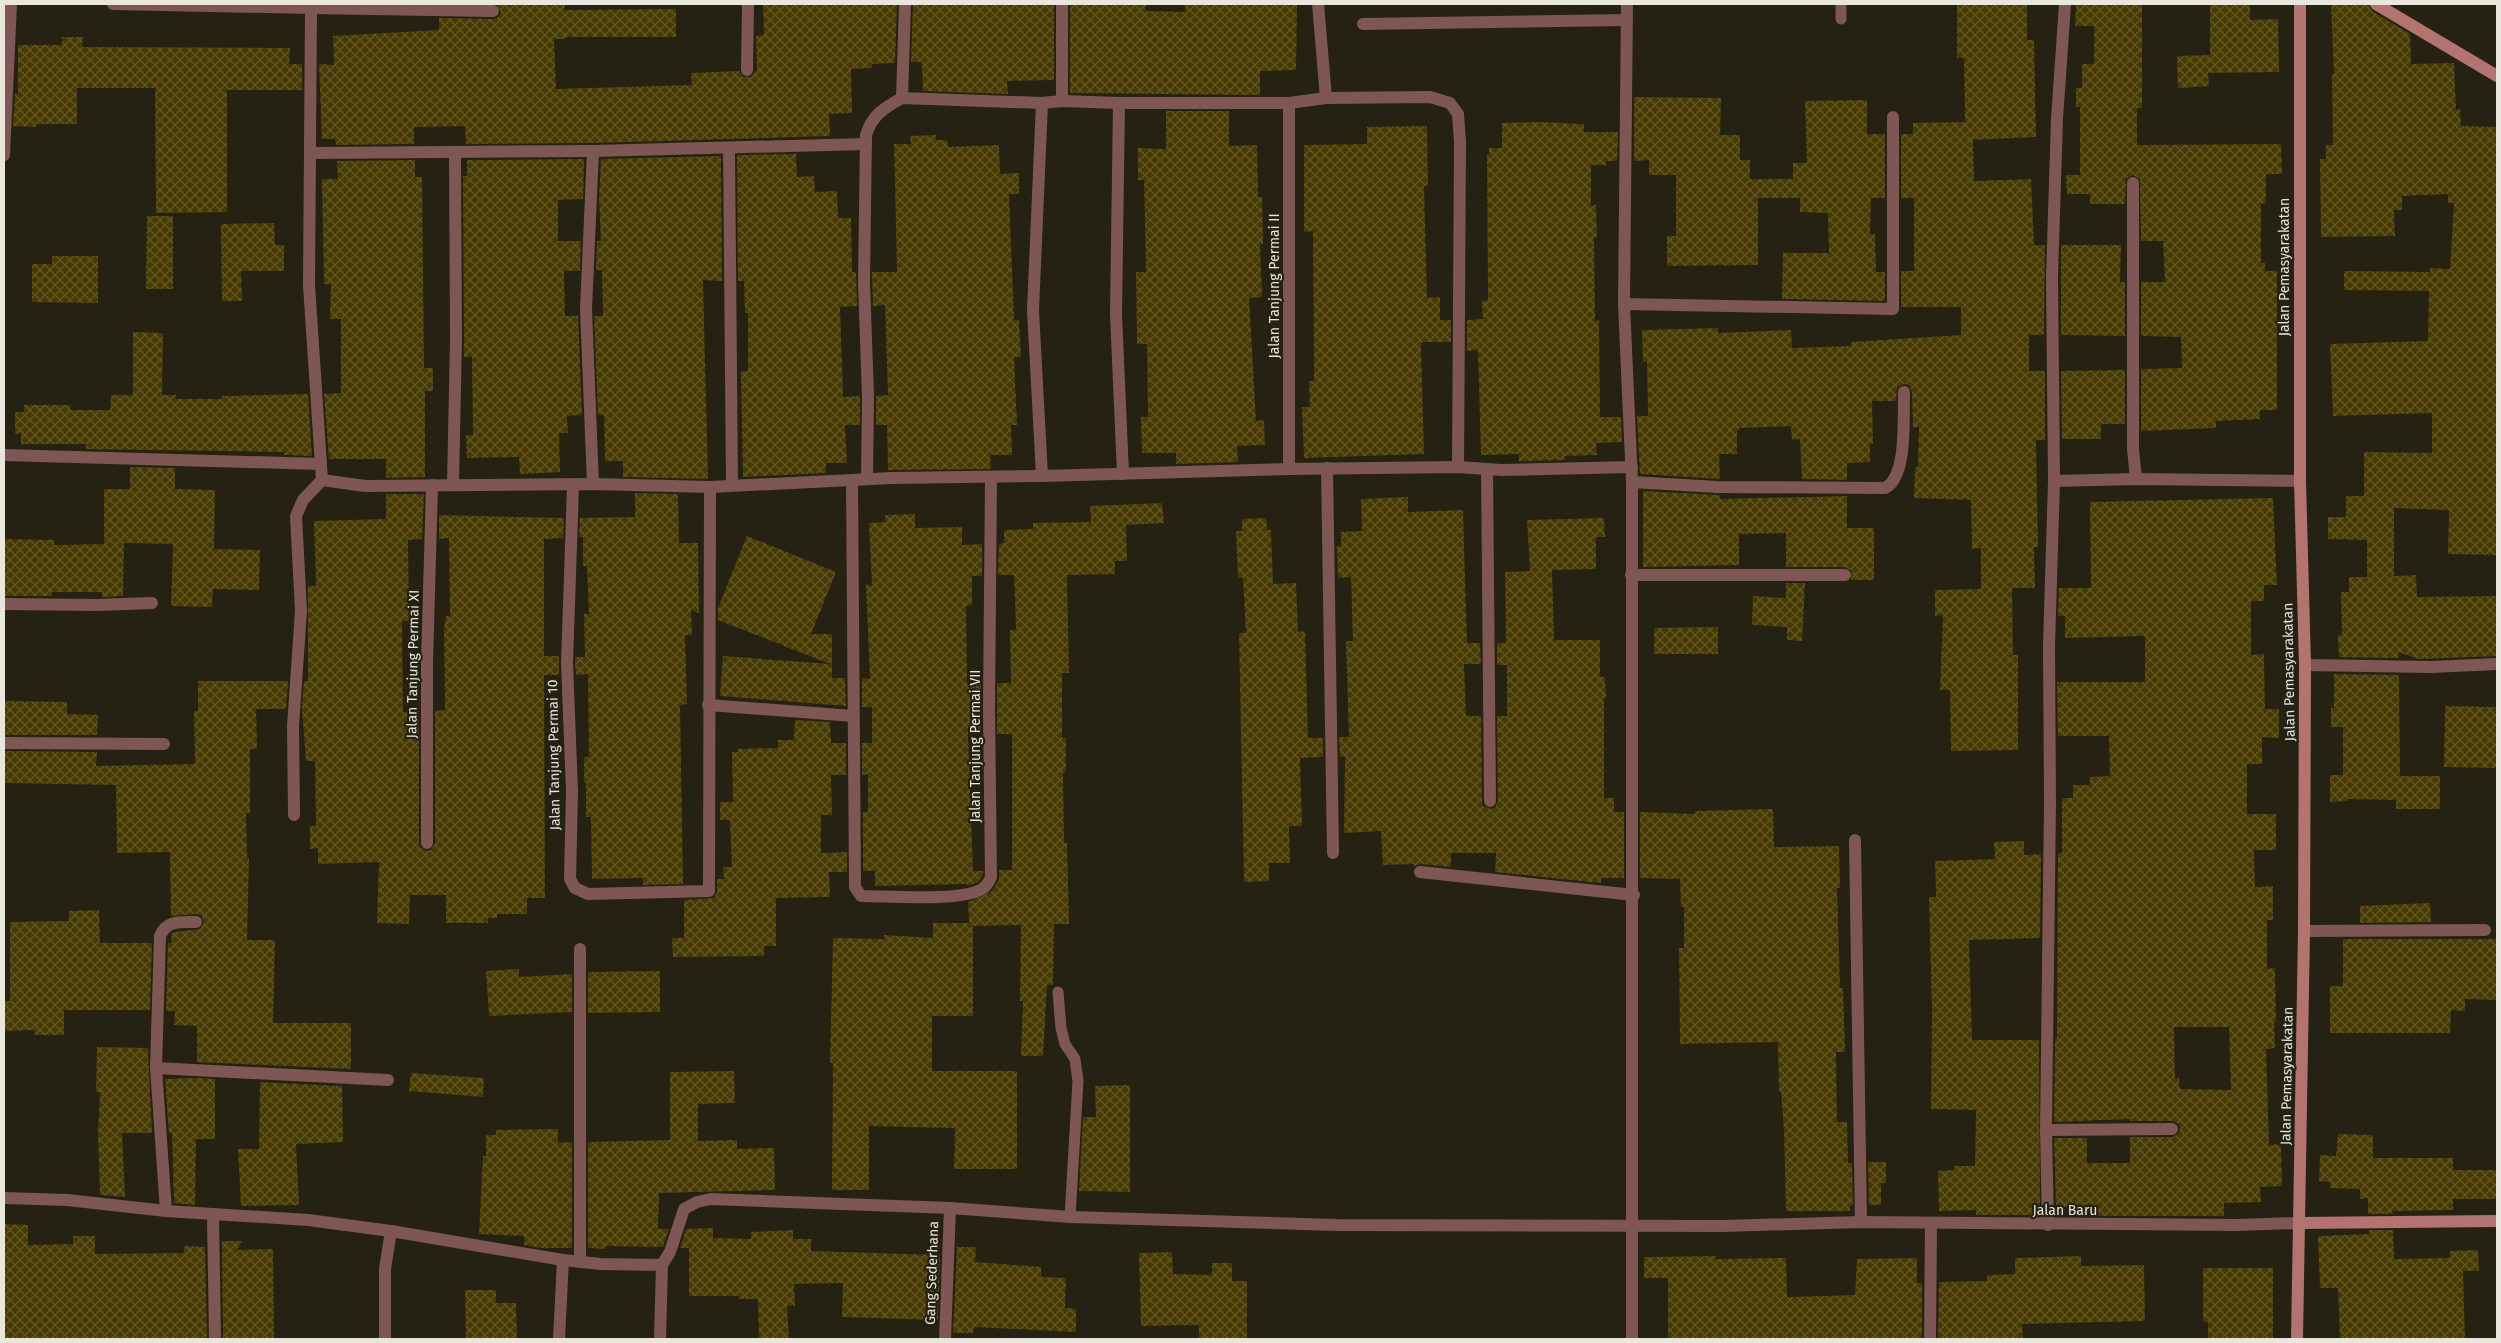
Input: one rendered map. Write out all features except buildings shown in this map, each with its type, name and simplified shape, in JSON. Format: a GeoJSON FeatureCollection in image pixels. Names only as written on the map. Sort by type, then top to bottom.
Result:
{"type":"FeatureCollection","features":[{"type":"Feature","properties":{"kind":"street"},"geometry":{"type":"LineString","coordinates":[[4,156],[11,4]]}},
{"type":"Feature","properties":{"kind":"street"},"geometry":{"type":"LineString","coordinates":[[113,4],[311,6],[493,11]]}},
{"type":"Feature","properties":{"kind":"street"},"geometry":{"type":"LineString","coordinates":[[747,70],[748,4]]}},
{"type":"Feature","properties":{"kind":"street"},"geometry":{"type":"LineString","coordinates":[[902,98],[905,4]]}},
{"type":"Feature","properties":{"kind":"street"},"geometry":{"type":"LineString","coordinates":[[1062,4],[1062,101]]}},
{"type":"Feature","properties":{"kind":"street"},"geometry":{"type":"LineString","coordinates":[[1318,4],[1326,98]]}},
{"type":"Feature","properties":{"kind":"street"},"geometry":{"type":"LineString","coordinates":[[1627,4],[1624,304],[1632,467],[1631,575],[1634,895],[1632,1339]]}},
{"type":"Feature","properties":{"kind":"street"},"geometry":{"type":"LineString","coordinates":[[2048,1225],[2046,1130],[2050,804],[2049,646],[2054,481],[2052,276],[2064,4]]}},
{"type":"Feature","properties":{"kind":"street","name":"Jalan Pemasyarakatan"},"geometry":{"type":"LineString","coordinates":[[2297,1339],[2304,931],[2305,665],[2300,481],[2300,4]]}},
{"type":"Feature","properties":{"kind":"street"},"geometry":{"type":"LineString","coordinates":[[2376,4],[2497,76]]}},
{"type":"Feature","properties":{"kind":"street"},"geometry":{"type":"LineString","coordinates":[[311,6],[312,152],[309,285],[322,480]]}},
{"type":"Feature","properties":{"kind":"street"},"geometry":{"type":"LineString","coordinates":[[1363,24],[1627,20]]}},
{"type":"Feature","properties":{"kind":"street"},"geometry":{"type":"LineString","coordinates":[[867,479],[868,396],[864,283],[866,135],[873,119],[882,109],[902,98],[1042,103],[1062,101],[1289,103],[1326,98],[1430,97],[1450,103],[1458,114],[1460,142],[1458,467]]}},
{"type":"Feature","properties":{"kind":"street"},"geometry":{"type":"LineString","coordinates":[[1042,103],[1034,310],[1042,476]]}},
{"type":"Feature","properties":{"kind":"street"},"geometry":{"type":"LineString","coordinates":[[1119,103],[1116,314],[1123,474]]}},
{"type":"Feature","properties":{"kind":"street","name":"Jalan Tanjung Permai II"},"geometry":{"type":"LineString","coordinates":[[1289,103],[1289,469]]}},
{"type":"Feature","properties":{"kind":"street"},"geometry":{"type":"LineString","coordinates":[[1624,304],[1893,309],[1893,117]]}},
{"type":"Feature","properties":{"kind":"street"},"geometry":{"type":"LineString","coordinates":[[312,152],[592,152],[866,144]]}},
{"type":"Feature","properties":{"kind":"street"},"geometry":{"type":"LineString","coordinates":[[729,149],[732,485]]}},
{"type":"Feature","properties":{"kind":"street"},"geometry":{"type":"LineString","coordinates":[[592,152],[586,309],[592,484]]}},
{"type":"Feature","properties":{"kind":"street"},"geometry":{"type":"LineString","coordinates":[[453,484],[456,338],[455,153]]}},
{"type":"Feature","properties":{"kind":"street"},"geometry":{"type":"LineString","coordinates":[[2133,183],[2134,448],[2136,479]]}},
{"type":"Feature","properties":{"kind":"street"},"geometry":{"type":"LineString","coordinates":[[1632,482],[1717,487],[1885,488],[1892,485],[1897,478],[1901,464],[1904,392]]}},
{"type":"Feature","properties":{"kind":"street"},"geometry":{"type":"LineString","coordinates":[[4,455],[320,464]]}},
{"type":"Feature","properties":{"kind":"street"},"geometry":{"type":"LineString","coordinates":[[322,480],[365,486],[453,484],[572,486],[592,484],[710,488],[732,485],[867,479],[1327,468],[1458,467],[1487,469],[1632,467]]}},
{"type":"Feature","properties":{"kind":"street"},"geometry":{"type":"LineString","coordinates":[[1327,468],[1333,853]]}},
{"type":"Feature","properties":{"kind":"street"},"geometry":{"type":"LineString","coordinates":[[1487,469],[1490,801]]}},
{"type":"Feature","properties":{"kind":"street","name":"Jalan Tanjung Permai VII"},"geometry":{"type":"LineString","coordinates":[[852,716],[854,877],[855,887],[861,896],[959,895],[981,890],[988,885],[991,877],[989,708],[991,477]]}},
{"type":"Feature","properties":{"kind":"street"},"geometry":{"type":"LineString","coordinates":[[2054,481],[2136,479],[2300,481]]}},
{"type":"Feature","properties":{"kind":"street"},"geometry":{"type":"LineString","coordinates":[[294,815],[293,726],[301,611],[296,516],[303,500],[322,480]]}},
{"type":"Feature","properties":{"kind":"street"},"geometry":{"type":"LineString","coordinates":[[710,488],[708,705],[852,716],[852,481]]}},
{"type":"Feature","properties":{"kind":"street","name":"Jalan Tanjung Permai XI"},"geometry":{"type":"LineString","coordinates":[[427,843],[427,664],[432,485]]}},
{"type":"Feature","properties":{"kind":"street","name":"Jalan Tanjung Permai 10"},"geometry":{"type":"LineString","coordinates":[[572,486],[567,663],[572,791],[570,879],[575,888],[588,894],[709,891],[708,705]]}},
{"type":"Feature","properties":{"kind":"street"},"geometry":{"type":"LineString","coordinates":[[1631,575],[1845,575]]}},
{"type":"Feature","properties":{"kind":"street"},"geometry":{"type":"LineString","coordinates":[[4,604],[97,605],[152,603]]}},
{"type":"Feature","properties":{"kind":"street"},"geometry":{"type":"LineString","coordinates":[[2305,665],[2432,667],[2497,664]]}},
{"type":"Feature","properties":{"kind":"street"},"geometry":{"type":"LineString","coordinates":[[4,744],[164,744]]}},
{"type":"Feature","properties":{"kind":"street"},"geometry":{"type":"LineString","coordinates":[[1855,840],[1861,1222]]}},
{"type":"Feature","properties":{"kind":"street"},"geometry":{"type":"LineString","coordinates":[[1420,872],[1634,895]]}},
{"type":"Feature","properties":{"kind":"street"},"geometry":{"type":"LineString","coordinates":[[166,1211],[156,1068],[160,936],[163,930],[172,923],[196,922]]}},
{"type":"Feature","properties":{"kind":"street"},"geometry":{"type":"LineString","coordinates":[[2304,931],[2485,930]]}},
{"type":"Feature","properties":{"kind":"street"},"geometry":{"type":"LineString","coordinates":[[580,949],[580,1262]]}},
{"type":"Feature","properties":{"kind":"street"},"geometry":{"type":"LineString","coordinates":[[156,1068],[388,1080]]}},
{"type":"Feature","properties":{"kind":"street"},"geometry":{"type":"LineString","coordinates":[[2046,1130],[2172,1129]]}},
{"type":"Feature","properties":{"kind":"street"},"geometry":{"type":"LineString","coordinates":[[4,1198],[67,1200],[214,1215],[308,1220],[391,1231],[563,1260],[662,1265],[660,1339]]}},
{"type":"Feature","properties":{"kind":"street","name":"Jalan Baru"},"geometry":{"type":"LineString","coordinates":[[662,1265],[670,1252],[684,1209],[697,1202],[711,1199],[950,1208],[1070,1217],[1337,1225],[1632,1226],[1861,1222],[2048,1225],[2497,1221]]}},
{"type":"Feature","properties":{"kind":"street","name":"Gang Sederhana"},"geometry":{"type":"LineString","coordinates":[[945,1339],[950,1208]]}},
{"type":"Feature","properties":{"kind":"street"},"geometry":{"type":"LineString","coordinates":[[214,1215],[215,1339]]}},
{"type":"Feature","properties":{"kind":"street"},"geometry":{"type":"LineString","coordinates":[[1930,1339],[1931,1224]]}},
{"type":"Feature","properties":{"kind":"street"},"geometry":{"type":"LineString","coordinates":[[385,1339],[385,1269],[391,1231]]}},
{"type":"Feature","properties":{"kind":"street"},"geometry":{"type":"LineString","coordinates":[[559,1339],[563,1260]]}},
{"type":"Feature","properties":{"kind":"lane"},"geometry":{"type":"LineString","coordinates":[[1840,4],[1841,19]]}},
{"type":"Feature","properties":{"kind":"lane"},"geometry":{"type":"LineString","coordinates":[[1058,992],[1061,1028],[1065,1044],[1075,1059],[1078,1081],[1070,1217]]}}]}
